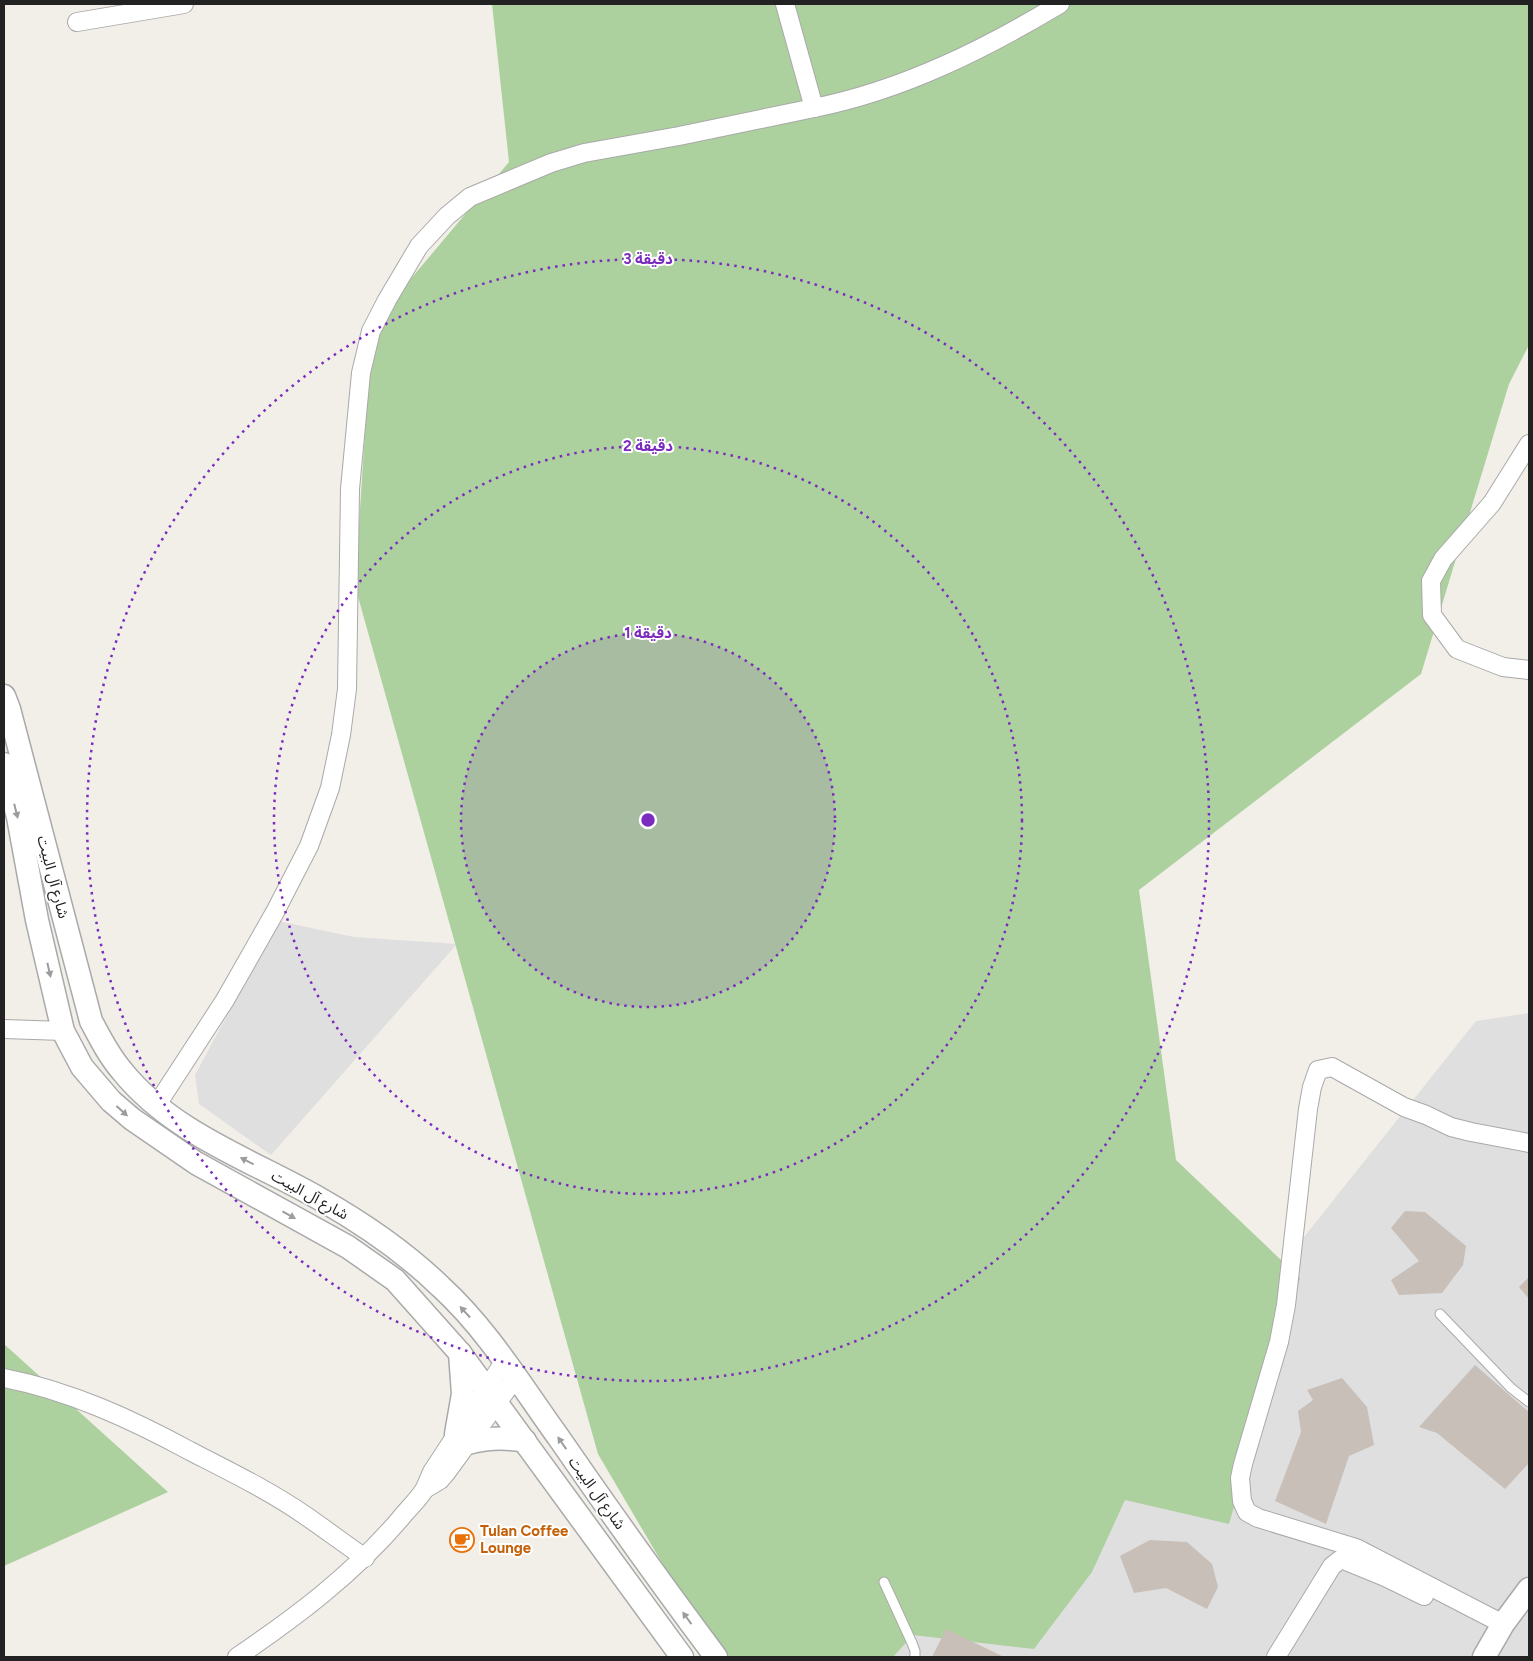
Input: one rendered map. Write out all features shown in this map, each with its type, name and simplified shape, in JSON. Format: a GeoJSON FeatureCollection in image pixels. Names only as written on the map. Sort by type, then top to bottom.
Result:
{"type":"FeatureCollection","features":[{"type":"Feature","properties":{"kind":"street"},"geometry":{"type":"LineString","coordinates":[[77,22],[184,4]]}},
{"type":"Feature","properties":{"kind":"street"},"geometry":{"type":"LineString","coordinates":[[785,4],[814,108]]}},
{"type":"Feature","properties":{"kind":"street"},"geometry":{"type":"LineString","coordinates":[[156,1106],[225,1000],[275,912],[309,846],[330,788],[342,735],[347,689],[350,489],[361,373],[371,331],[386,300],[419,246],[447,216],[470,197],[551,163],[584,153],[679,136],[839,103],[867,95],[928,74],[1020,28],[1060,4]]}},
{"type":"Feature","properties":{"kind":"street"},"geometry":{"type":"LineString","coordinates":[[1529,444],[1492,503],[1443,559],[1431,580],[1432,615],[1457,648],[1503,667],[1529,670]]}},
{"type":"Feature","properties":{"kind":"street","name":"شارع آل البيت"},"geometry":{"type":"LineString","coordinates":[[4,696],[91,1020],[109,1054],[121,1071],[156,1106],[208,1141],[319,1198],[412,1260],[444,1289],[476,1324],[716,1657]]}},
{"type":"Feature","properties":{"kind":"street","name":"شارع آل البيت"},"geometry":{"type":"LineString","coordinates":[[4,764],[18,817],[37,920],[63,1031],[82,1067],[111,1101],[127,1116],[196,1163],[348,1247],[395,1280],[460,1353],[492,1395],[682,1657]]}},
{"type":"Feature","properties":{"kind":"street"},"geometry":{"type":"LineString","coordinates":[[4,1029],[63,1031]]}},
{"type":"Feature","properties":{"kind":"street"},"geometry":{"type":"LineString","coordinates":[[1501,1628],[1356,1548],[1275,1524],[1247,1512],[1242,1501],[1240,1478],[1279,1342],[1286,1304],[1308,1109],[1312,1087],[1318,1070],[1332,1067],[1404,1108],[1426,1115],[1451,1127],[1529,1143]]}},
{"type":"Feature","properties":{"kind":"street"},"geometry":{"type":"LineString","coordinates":[[460,1353],[462,1439]]}},
{"type":"Feature","properties":{"kind":"street"},"geometry":{"type":"LineString","coordinates":[[237,1657],[274,1632],[365,1558],[424,1490],[440,1480],[462,1439],[510,1370]]}},
{"type":"Feature","properties":{"kind":"street"},"geometry":{"type":"LineString","coordinates":[[4,1378],[34,1384],[89,1402],[153,1431],[266,1491],[305,1515],[365,1558]]}},
{"type":"Feature","properties":{"kind":"street"},"geometry":{"type":"LineString","coordinates":[[462,1439],[514,1439],[525,1441]]}},
{"type":"Feature","properties":{"kind":"street"},"geometry":{"type":"LineString","coordinates":[[1276,1657],[1332,1566],[1341,1559],[1501,1628]]}},
{"type":"Feature","properties":{"kind":"street"},"geometry":{"type":"LineString","coordinates":[[1484,1657],[1501,1628],[1529,1589]]}},
{"type":"Feature","properties":{"kind":"lane"},"geometry":{"type":"LineString","coordinates":[[1440,1314],[1511,1388],[1529,1402]]}},
{"type":"Feature","properties":{"kind":"lane"},"geometry":{"type":"LineString","coordinates":[[884,1582],[912,1643],[915,1657]]}},
{"type":"Feature","properties":{"kind":"shaded area"},"geometry":{"type":"Polygon","coordinates":[[[278,921],[354,937],[457,944],[271,1155],[199,1104],[195,1075],[278,921]]]}},
{"type":"Feature","properties":{"kind":"shaded area"},"geometry":{"type":"Polygon","coordinates":[[[1529,1013],[1529,1657],[741,1657],[1057,1547],[1476,1021],[1529,1013]]]}},
{"type":"Feature","properties":{"kind":"green space"},"geometry":{"type":"Polygon","coordinates":[[[492,4],[1529,4],[1529,345],[1509,384],[1421,674],[1139,890],[1176,1160],[1300,1278],[1229,1524],[1125,1500],[1092,1572],[1034,1649],[913,1635],[893,1657],[729,1657],[685,1602],[598,1454],[355,586],[372,325],[509,162],[492,4]]]}},
{"type":"Feature","properties":{"kind":"green space"},"geometry":{"type":"Polygon","coordinates":[[[4,1344],[168,1492],[4,1566],[4,1344]]]}},
{"type":"Feature","properties":{"kind":"building"},"geometry":{"type":"Polygon","coordinates":[[[1405,1211],[1425,1212],[1466,1246],[1463,1265],[1442,1293],[1399,1295],[1391,1280],[1419,1261],[1391,1228],[1405,1211]]]}},
{"type":"Feature","properties":{"kind":"building"},"geometry":{"type":"Polygon","coordinates":[[[1529,1277],[1529,1299],[1519,1287],[1529,1277]]]}},
{"type":"Feature","properties":{"kind":"building"},"geometry":{"type":"Polygon","coordinates":[[[1475,1365],[1529,1412],[1529,1463],[1505,1489],[1437,1433],[1419,1427],[1475,1365]]]}},
{"type":"Feature","properties":{"kind":"building"},"geometry":{"type":"Polygon","coordinates":[[[1342,1378],[1367,1407],[1374,1445],[1349,1456],[1326,1524],[1275,1501],[1301,1432],[1298,1411],[1313,1400],[1307,1390],[1342,1378]]]}},
{"type":"Feature","properties":{"kind":"building"},"geometry":{"type":"Polygon","coordinates":[[[1150,1540],[1187,1542],[1212,1564],[1218,1587],[1207,1609],[1166,1588],[1134,1593],[1120,1556],[1150,1540]]]}},
{"type":"Feature","properties":{"kind":"building"},"geometry":{"type":"Polygon","coordinates":[[[946,1629],[1004,1657],[932,1657],[946,1629]]]}},
{"type":"Feature","properties":{"kind":"place","name":"Tulan Coffee Lounge"},"geometry":{"type":"Point","coordinates":[462,1540]}}]}
